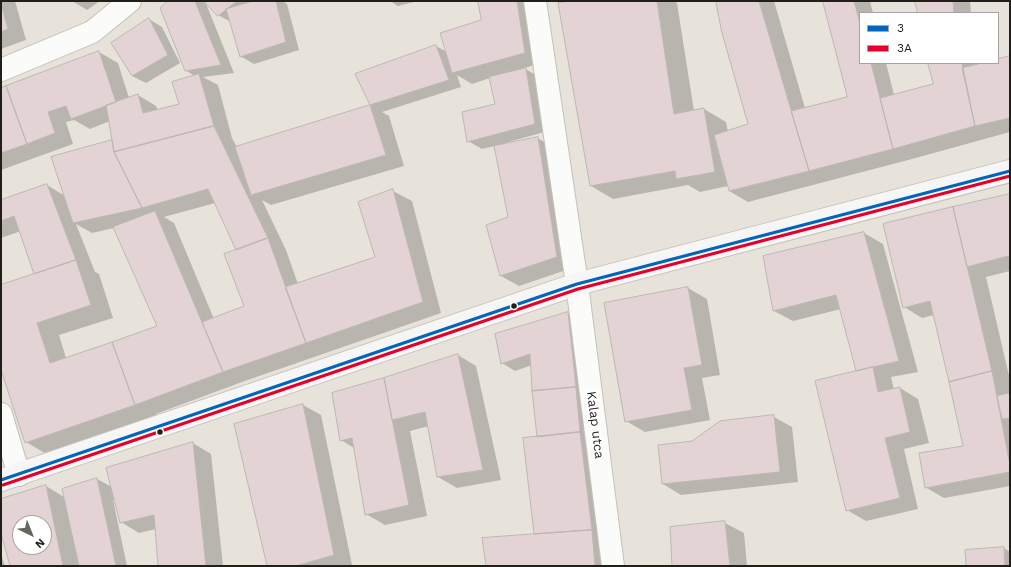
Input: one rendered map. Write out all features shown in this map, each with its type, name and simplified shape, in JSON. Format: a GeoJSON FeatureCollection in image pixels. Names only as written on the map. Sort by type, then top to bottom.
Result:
{"type":"FeatureCollection","features":[{"type":"Feature","properties":{"kind":"street"},"geometry":{"type":"LineString","coordinates":[[1,70],[92,32],[130,1]]}},
{"type":"Feature","properties":{"kind":"street","name":"Kalap utca"},"geometry":{"type":"LineString","coordinates":[[535,1],[577,284],[613,566]]}},
{"type":"Feature","properties":{"kind":"street"},"geometry":{"type":"LineString","coordinates":[[1,414],[10,478],[577,284],[1010,171]]}},
{"type":"Feature","properties":{"kind":"building"},"geometry":{"type":"Polygon","coordinates":[[[168,1],[195,1],[221,65],[185,71],[160,8],[168,1]]]}},
{"type":"Feature","properties":{"kind":"building"},"geometry":{"type":"Polygon","coordinates":[[[204,1],[237,1],[218,16],[204,1]]]}},
{"type":"Feature","properties":{"kind":"building"},"geometry":{"type":"Polygon","coordinates":[[[254,1],[276,1],[286,42],[240,57],[226,9],[254,1]]]}},
{"type":"Feature","properties":{"kind":"building"},"geometry":{"type":"Polygon","coordinates":[[[478,1],[517,1],[525,53],[452,73],[440,33],[481,20],[478,1]]]}},
{"type":"Feature","properties":{"kind":"building"},"geometry":{"type":"Polygon","coordinates":[[[572,1],[657,1],[674,114],[704,108],[715,172],[676,179],[675,171],[590,186],[558,3],[572,1]]]}},
{"type":"Feature","properties":{"kind":"building"},"geometry":{"type":"Polygon","coordinates":[[[716,1],[759,1],[809,171],[729,191],[714,135],[748,124],[722,33],[716,1]]]}},
{"type":"Feature","properties":{"kind":"building"},"geometry":{"type":"Polygon","coordinates":[[[823,1],[854,1],[859,19],[859,64],[871,64],[893,149],[809,171],[791,111],[847,97],[823,1]]]}},
{"type":"Feature","properties":{"kind":"building"},"geometry":{"type":"Polygon","coordinates":[[[915,1],[953,1],[954,12],[918,12],[915,1]]]}},
{"type":"Feature","properties":{"kind":"building"},"geometry":{"type":"Polygon","coordinates":[[[1,4],[8,29],[1,32],[1,4]]]}},
{"type":"Feature","properties":{"kind":"building"},"geometry":{"type":"Polygon","coordinates":[[[149,18],[168,55],[132,76],[111,43],[149,18]]]}},
{"type":"Feature","properties":{"kind":"building"},"geometry":{"type":"Polygon","coordinates":[[[436,45],[449,80],[370,105],[355,74],[436,45]]]}},
{"type":"Feature","properties":{"kind":"building"},"geometry":{"type":"Polygon","coordinates":[[[99,51],[116,102],[71,119],[66,106],[48,112],[55,133],[27,144],[6,86],[99,51]]]}},
{"type":"Feature","properties":{"kind":"building"},"geometry":{"type":"Polygon","coordinates":[[[1010,56],[1010,118],[975,126],[962,68],[978,64],[999,64],[999,59],[1010,56]]]}},
{"type":"Feature","properties":{"kind":"building"},"geometry":{"type":"Polygon","coordinates":[[[928,64],[962,64],[975,126],[893,149],[880,98],[933,84],[928,64]]]}},
{"type":"Feature","properties":{"kind":"building"},"geometry":{"type":"Polygon","coordinates":[[[526,68],[535,124],[467,142],[462,112],[495,104],[489,77],[526,68]]]}},
{"type":"Feature","properties":{"kind":"building"},"geometry":{"type":"Polygon","coordinates":[[[199,74],[214,126],[114,152],[106,105],[138,94],[143,113],[179,104],[172,82],[199,74]]]}},
{"type":"Feature","properties":{"kind":"building"},"geometry":{"type":"Polygon","coordinates":[[[6,86],[27,144],[1,153],[1,88],[6,86]]]}},
{"type":"Feature","properties":{"kind":"building"},"geometry":{"type":"Polygon","coordinates":[[[370,105],[386,155],[251,195],[235,147],[370,105]]]}},
{"type":"Feature","properties":{"kind":"building"},"geometry":{"type":"Polygon","coordinates":[[[214,126],[268,238],[236,250],[208,189],[142,208],[114,152],[214,126]]]}},
{"type":"Feature","properties":{"kind":"building"},"geometry":{"type":"Polygon","coordinates":[[[538,137],[557,257],[500,276],[486,225],[508,217],[494,146],[538,137]]]}},
{"type":"Feature","properties":{"kind":"building"},"geometry":{"type":"Polygon","coordinates":[[[112,140],[114,152],[142,208],[73,223],[51,157],[112,140]]]}},
{"type":"Feature","properties":{"kind":"building"},"geometry":{"type":"Polygon","coordinates":[[[47,184],[76,260],[34,274],[14,216],[1,221],[1,200],[47,184]]]}},
{"type":"Feature","properties":{"kind":"building"},"geometry":{"type":"Polygon","coordinates":[[[393,189],[423,302],[306,343],[285,287],[375,257],[358,202],[393,189]]]}},
{"type":"Feature","properties":{"kind":"building"},"geometry":{"type":"Polygon","coordinates":[[[1010,194],[1010,263],[1008,256],[967,267],[953,207],[1010,194]]]}},
{"type":"Feature","properties":{"kind":"building"},"geometry":{"type":"Polygon","coordinates":[[[953,207],[992,371],[949,382],[930,301],[903,308],[883,224],[953,207]]]}},
{"type":"Feature","properties":{"kind":"building"},"geometry":{"type":"Polygon","coordinates":[[[155,211],[223,372],[135,405],[112,342],[157,326],[113,227],[155,211]]]}},
{"type":"Feature","properties":{"kind":"building"},"geometry":{"type":"Polygon","coordinates":[[[864,232],[899,361],[856,371],[836,295],[773,311],[763,256],[864,232]]]}},
{"type":"Feature","properties":{"kind":"building"},"geometry":{"type":"Polygon","coordinates":[[[268,238],[306,343],[223,372],[202,322],[244,306],[224,254],[268,238]]]}},
{"type":"Feature","properties":{"kind":"building"},"geometry":{"type":"Polygon","coordinates":[[[76,260],[91,305],[37,323],[50,363],[112,342],[135,405],[25,443],[1,370],[1,285],[76,260]]]}},
{"type":"Feature","properties":{"kind":"building"},"geometry":{"type":"Polygon","coordinates":[[[688,287],[702,365],[684,368],[692,410],[625,422],[604,303],[688,287]]]}},
{"type":"Feature","properties":{"kind":"building"},"geometry":{"type":"Polygon","coordinates":[[[568,312],[576,387],[532,391],[530,354],[501,364],[495,334],[568,312]]]}},
{"type":"Feature","properties":{"kind":"building"},"geometry":{"type":"Polygon","coordinates":[[[458,354],[483,470],[437,477],[425,412],[392,420],[384,378],[458,354]]]}},
{"type":"Feature","properties":{"kind":"building"},"geometry":{"type":"Polygon","coordinates":[[[873,367],[878,392],[900,387],[910,432],[885,438],[900,498],[846,511],[815,381],[873,367]]]}},
{"type":"Feature","properties":{"kind":"building"},"geometry":{"type":"Polygon","coordinates":[[[992,371],[1010,465],[1010,472],[925,488],[919,453],[963,446],[949,382],[992,371]]]}},
{"type":"Feature","properties":{"kind":"building"},"geometry":{"type":"Polygon","coordinates":[[[384,378],[409,505],[365,515],[352,438],[340,441],[332,393],[384,378]]]}},
{"type":"Feature","properties":{"kind":"building"},"geometry":{"type":"Polygon","coordinates":[[[576,387],[580,432],[537,437],[532,391],[576,387]]]}},
{"type":"Feature","properties":{"kind":"building"},"geometry":{"type":"Polygon","coordinates":[[[1010,393],[1010,418],[1002,419],[997,396],[1010,393]]]}},
{"type":"Feature","properties":{"kind":"building"},"geometry":{"type":"Polygon","coordinates":[[[303,404],[334,555],[296,566],[267,566],[234,424],[303,404]]]}},
{"type":"Feature","properties":{"kind":"building"},"geometry":{"type":"Polygon","coordinates":[[[774,415],[780,472],[662,484],[658,445],[692,441],[720,421],[774,415]]]}},
{"type":"Feature","properties":{"kind":"building"},"geometry":{"type":"Polygon","coordinates":[[[580,432],[592,530],[534,534],[523,438],[580,432]]]}},
{"type":"Feature","properties":{"kind":"building"},"geometry":{"type":"Polygon","coordinates":[[[193,442],[206,566],[158,566],[154,515],[120,523],[106,468],[193,442]]]}},
{"type":"Feature","properties":{"kind":"building"},"geometry":{"type":"Polygon","coordinates":[[[97,478],[116,566],[79,566],[62,489],[97,478]]]}},
{"type":"Feature","properties":{"kind":"building"},"geometry":{"type":"Polygon","coordinates":[[[46,485],[63,566],[10,566],[1,533],[1,499],[46,485]]]}},
{"type":"Feature","properties":{"kind":"building"},"geometry":{"type":"Polygon","coordinates":[[[725,521],[730,566],[672,566],[670,527],[725,521]]]}},
{"type":"Feature","properties":{"kind":"building"},"geometry":{"type":"Polygon","coordinates":[[[592,530],[595,566],[486,566],[482,538],[592,530]]]}},
{"type":"Feature","properties":{"kind":"building"},"geometry":{"type":"Polygon","coordinates":[[[1004,547],[1005,566],[966,566],[965,550],[1004,547]]]}},
{"type":"Feature","properties":{"kind":"transit line","name":"3"},"geometry":{"type":"LineString","coordinates":[[1,480],[577,284],[1010,171]]}},
{"type":"Feature","properties":{"kind":"transit line","name":"3A"},"geometry":{"type":"LineString","coordinates":[[3,485],[578,289],[1010,176]]}}]}
